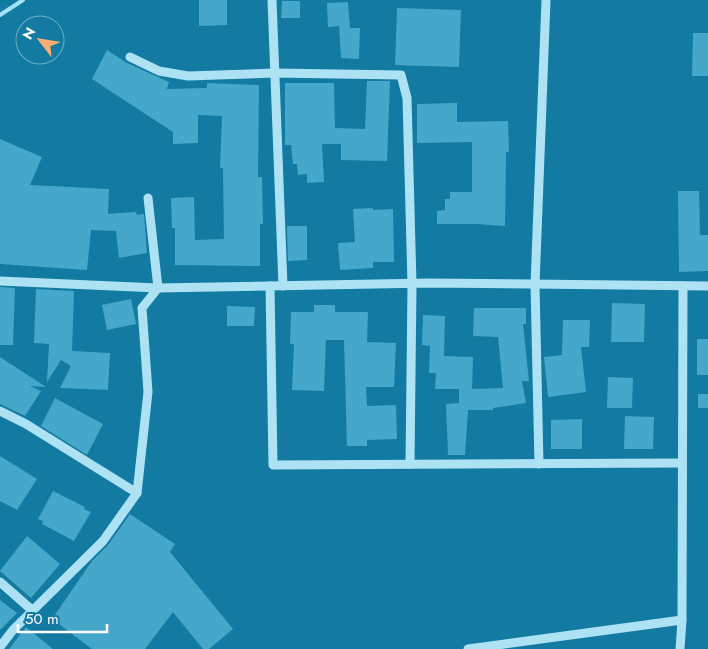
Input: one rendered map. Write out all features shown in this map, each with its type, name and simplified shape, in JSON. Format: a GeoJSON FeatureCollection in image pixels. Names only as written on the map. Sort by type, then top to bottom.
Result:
{"type":"FeatureCollection","features":[{"type":"Feature","properties":{"kind":"street"},"geometry":{"type":"LineString","coordinates":[[272,0],[283,286]]}},
{"type":"Feature","properties":{"kind":"street"},"geometry":{"type":"LineString","coordinates":[[539,464],[535,285],[546,0]]}},
{"type":"Feature","properties":{"kind":"street"},"geometry":{"type":"LineString","coordinates":[[130,57],[159,71],[188,76],[274,73],[401,75],[407,98],[412,284],[410,464]]}},
{"type":"Feature","properties":{"kind":"street"},"geometry":{"type":"LineString","coordinates":[[0,647],[32,611],[103,541],[137,493],[148,392],[142,308],[158,288],[148,198]]}},
{"type":"Feature","properties":{"kind":"street"},"geometry":{"type":"LineString","coordinates":[[0,280],[158,288],[412,284],[708,286]]}},
{"type":"Feature","properties":{"kind":"street"},"geometry":{"type":"LineString","coordinates":[[270,286],[273,465],[682,463]]}},
{"type":"Feature","properties":{"kind":"street"},"geometry":{"type":"LineString","coordinates":[[680,649],[682,620],[683,286]]}},
{"type":"Feature","properties":{"kind":"street"},"geometry":{"type":"LineString","coordinates":[[0,411],[26,424],[137,493]]}},
{"type":"Feature","properties":{"kind":"street"},"geometry":{"type":"LineString","coordinates":[[0,582],[32,611]]}},
{"type":"Feature","properties":{"kind":"street"},"geometry":{"type":"LineString","coordinates":[[468,649],[682,620]]}},
{"type":"Feature","properties":{"kind":"building"},"geometry":{"type":"Polygon","coordinates":[[[199,0],[227,0],[227,25],[199,26],[199,0]]]}},
{"type":"Feature","properties":{"kind":"building"},"geometry":{"type":"Polygon","coordinates":[[[282,1],[300,1],[300,18],[281,18],[282,1]]]}},
{"type":"Feature","properties":{"kind":"building"},"geometry":{"type":"Polygon","coordinates":[[[348,2],[350,28],[360,28],[359,59],[341,58],[339,26],[328,27],[327,3],[348,2]]]}},
{"type":"Feature","properties":{"kind":"building"},"geometry":{"type":"Polygon","coordinates":[[[397,8],[461,10],[459,67],[395,65],[397,8]]]}},
{"type":"Feature","properties":{"kind":"building"},"geometry":{"type":"Polygon","coordinates":[[[693,33],[708,33],[708,76],[692,76],[693,33]]]}},
{"type":"Feature","properties":{"kind":"building"},"geometry":{"type":"Polygon","coordinates":[[[107,50],[127,63],[169,82],[167,89],[207,88],[207,83],[259,85],[258,177],[262,177],[263,224],[260,224],[260,266],[175,265],[175,228],[172,228],[171,198],[194,197],[195,240],[224,239],[223,168],[220,168],[222,116],[198,115],[198,143],[173,144],[173,132],[92,79],[107,50]]]}},
{"type":"Feature","properties":{"kind":"building"},"geometry":{"type":"Polygon","coordinates":[[[367,81],[390,81],[387,161],[341,160],[341,144],[322,144],[324,182],[307,183],[307,174],[298,175],[297,164],[293,164],[291,145],[285,145],[285,83],[334,83],[335,128],[365,129],[367,81]]]}},
{"type":"Feature","properties":{"kind":"building"},"geometry":{"type":"Polygon","coordinates":[[[457,103],[457,122],[508,121],[509,152],[506,152],[505,226],[437,224],[437,211],[445,210],[445,199],[450,199],[450,192],[472,192],[472,142],[417,143],[417,104],[457,103]]]}},
{"type":"Feature","properties":{"kind":"building"},"geometry":{"type":"Polygon","coordinates":[[[0,139],[42,157],[30,185],[109,189],[108,214],[136,212],[137,215],[144,214],[147,253],[119,258],[116,231],[91,230],[87,270],[0,264],[0,139]]]}},
{"type":"Feature","properties":{"kind":"building"},"geometry":{"type":"Polygon","coordinates":[[[678,191],[699,191],[700,235],[708,235],[708,271],[679,272],[678,191]]]}},
{"type":"Feature","properties":{"kind":"building"},"geometry":{"type":"Polygon","coordinates":[[[373,208],[373,210],[393,209],[394,262],[373,262],[373,268],[340,270],[338,243],[355,242],[353,209],[373,208]]]}},
{"type":"Feature","properties":{"kind":"building"},"geometry":{"type":"Polygon","coordinates":[[[287,226],[307,226],[307,260],[288,261],[287,226]]]}},
{"type":"Feature","properties":{"kind":"building"},"geometry":{"type":"Polygon","coordinates":[[[0,287],[15,288],[13,345],[0,345],[0,287]]]}},
{"type":"Feature","properties":{"kind":"building"},"geometry":{"type":"Polygon","coordinates":[[[36,289],[74,291],[72,351],[110,353],[108,390],[60,388],[71,366],[61,360],[47,382],[49,344],[34,343],[36,289]]]}},
{"type":"Feature","properties":{"kind":"building"},"geometry":{"type":"Polygon","coordinates":[[[131,299],[136,324],[107,330],[102,305],[131,299]]]}},
{"type":"Feature","properties":{"kind":"building"},"geometry":{"type":"Polygon","coordinates":[[[612,303],[645,304],[644,342],[611,342],[612,303]]]}},
{"type":"Feature","properties":{"kind":"building"},"geometry":{"type":"Polygon","coordinates":[[[314,305],[335,305],[335,312],[368,312],[367,342],[396,343],[394,387],[366,387],[367,406],[396,405],[397,439],[367,440],[367,446],[347,446],[344,340],[326,340],[324,391],[292,390],[294,344],[290,344],[291,312],[314,312],[314,305]]]}},
{"type":"Feature","properties":{"kind":"building"},"geometry":{"type":"Polygon","coordinates":[[[227,306],[255,307],[254,326],[227,326],[227,306]]]}},
{"type":"Feature","properties":{"kind":"building"},"geometry":{"type":"Polygon","coordinates":[[[474,308],[526,308],[526,324],[523,324],[529,381],[522,381],[526,403],[493,408],[493,410],[468,410],[465,455],[448,455],[446,404],[459,403],[459,389],[435,389],[436,373],[429,373],[430,346],[422,345],[423,315],[445,316],[444,356],[473,357],[472,389],[503,388],[498,337],[473,336],[474,308]]]}},
{"type":"Feature","properties":{"kind":"building"},"geometry":{"type":"Polygon","coordinates":[[[563,320],[590,320],[589,347],[581,347],[586,392],[548,397],[544,357],[562,355],[563,320]]]}},
{"type":"Feature","properties":{"kind":"building"},"geometry":{"type":"Polygon","coordinates":[[[697,339],[708,339],[708,375],[697,375],[697,339]]]}},
{"type":"Feature","properties":{"kind":"building"},"geometry":{"type":"Polygon","coordinates":[[[0,357],[46,387],[30,386],[41,391],[25,416],[0,404],[0,357]]]}},
{"type":"Feature","properties":{"kind":"building"},"geometry":{"type":"Polygon","coordinates":[[[608,377],[633,378],[632,408],[607,408],[608,377]]]}},
{"type":"Feature","properties":{"kind":"building"},"geometry":{"type":"Polygon","coordinates":[[[698,394],[708,394],[708,408],[698,408],[698,394]]]}},
{"type":"Feature","properties":{"kind":"building"},"geometry":{"type":"Polygon","coordinates":[[[55,398],[103,424],[87,455],[41,426],[55,398]]]}},
{"type":"Feature","properties":{"kind":"building"},"geometry":{"type":"Polygon","coordinates":[[[625,416],[654,417],[653,449],[624,449],[625,416]]]}},
{"type":"Feature","properties":{"kind":"building"},"geometry":{"type":"Polygon","coordinates":[[[582,419],[582,449],[551,449],[551,420],[582,419]]]}},
{"type":"Feature","properties":{"kind":"building"},"geometry":{"type":"Polygon","coordinates":[[[0,456],[37,479],[17,510],[0,501],[0,456]]]}},
{"type":"Feature","properties":{"kind":"building"},"geometry":{"type":"Polygon","coordinates":[[[53,491],[91,512],[74,541],[42,524],[43,521],[38,519],[53,491]]]}},
{"type":"Feature","properties":{"kind":"building"},"geometry":{"type":"Polygon","coordinates":[[[130,514],[175,544],[170,552],[233,629],[209,649],[203,649],[173,612],[145,649],[92,649],[52,619],[92,561],[108,545],[130,514]]]}},
{"type":"Feature","properties":{"kind":"building"},"geometry":{"type":"Polygon","coordinates":[[[27,536],[60,564],[31,598],[0,571],[27,536]]]}},
{"type":"Feature","properties":{"kind":"building"},"geometry":{"type":"Polygon","coordinates":[[[0,600],[17,613],[0,630],[0,600]]]}},
{"type":"Feature","properties":{"kind":"building"},"geometry":{"type":"Polygon","coordinates":[[[26,627],[53,649],[9,649],[26,627]]]}},
{"type":"Feature","properties":{"kind":"waterway"},"geometry":{"type":"LineString","coordinates":[[0,15],[23,0]]}}]}
